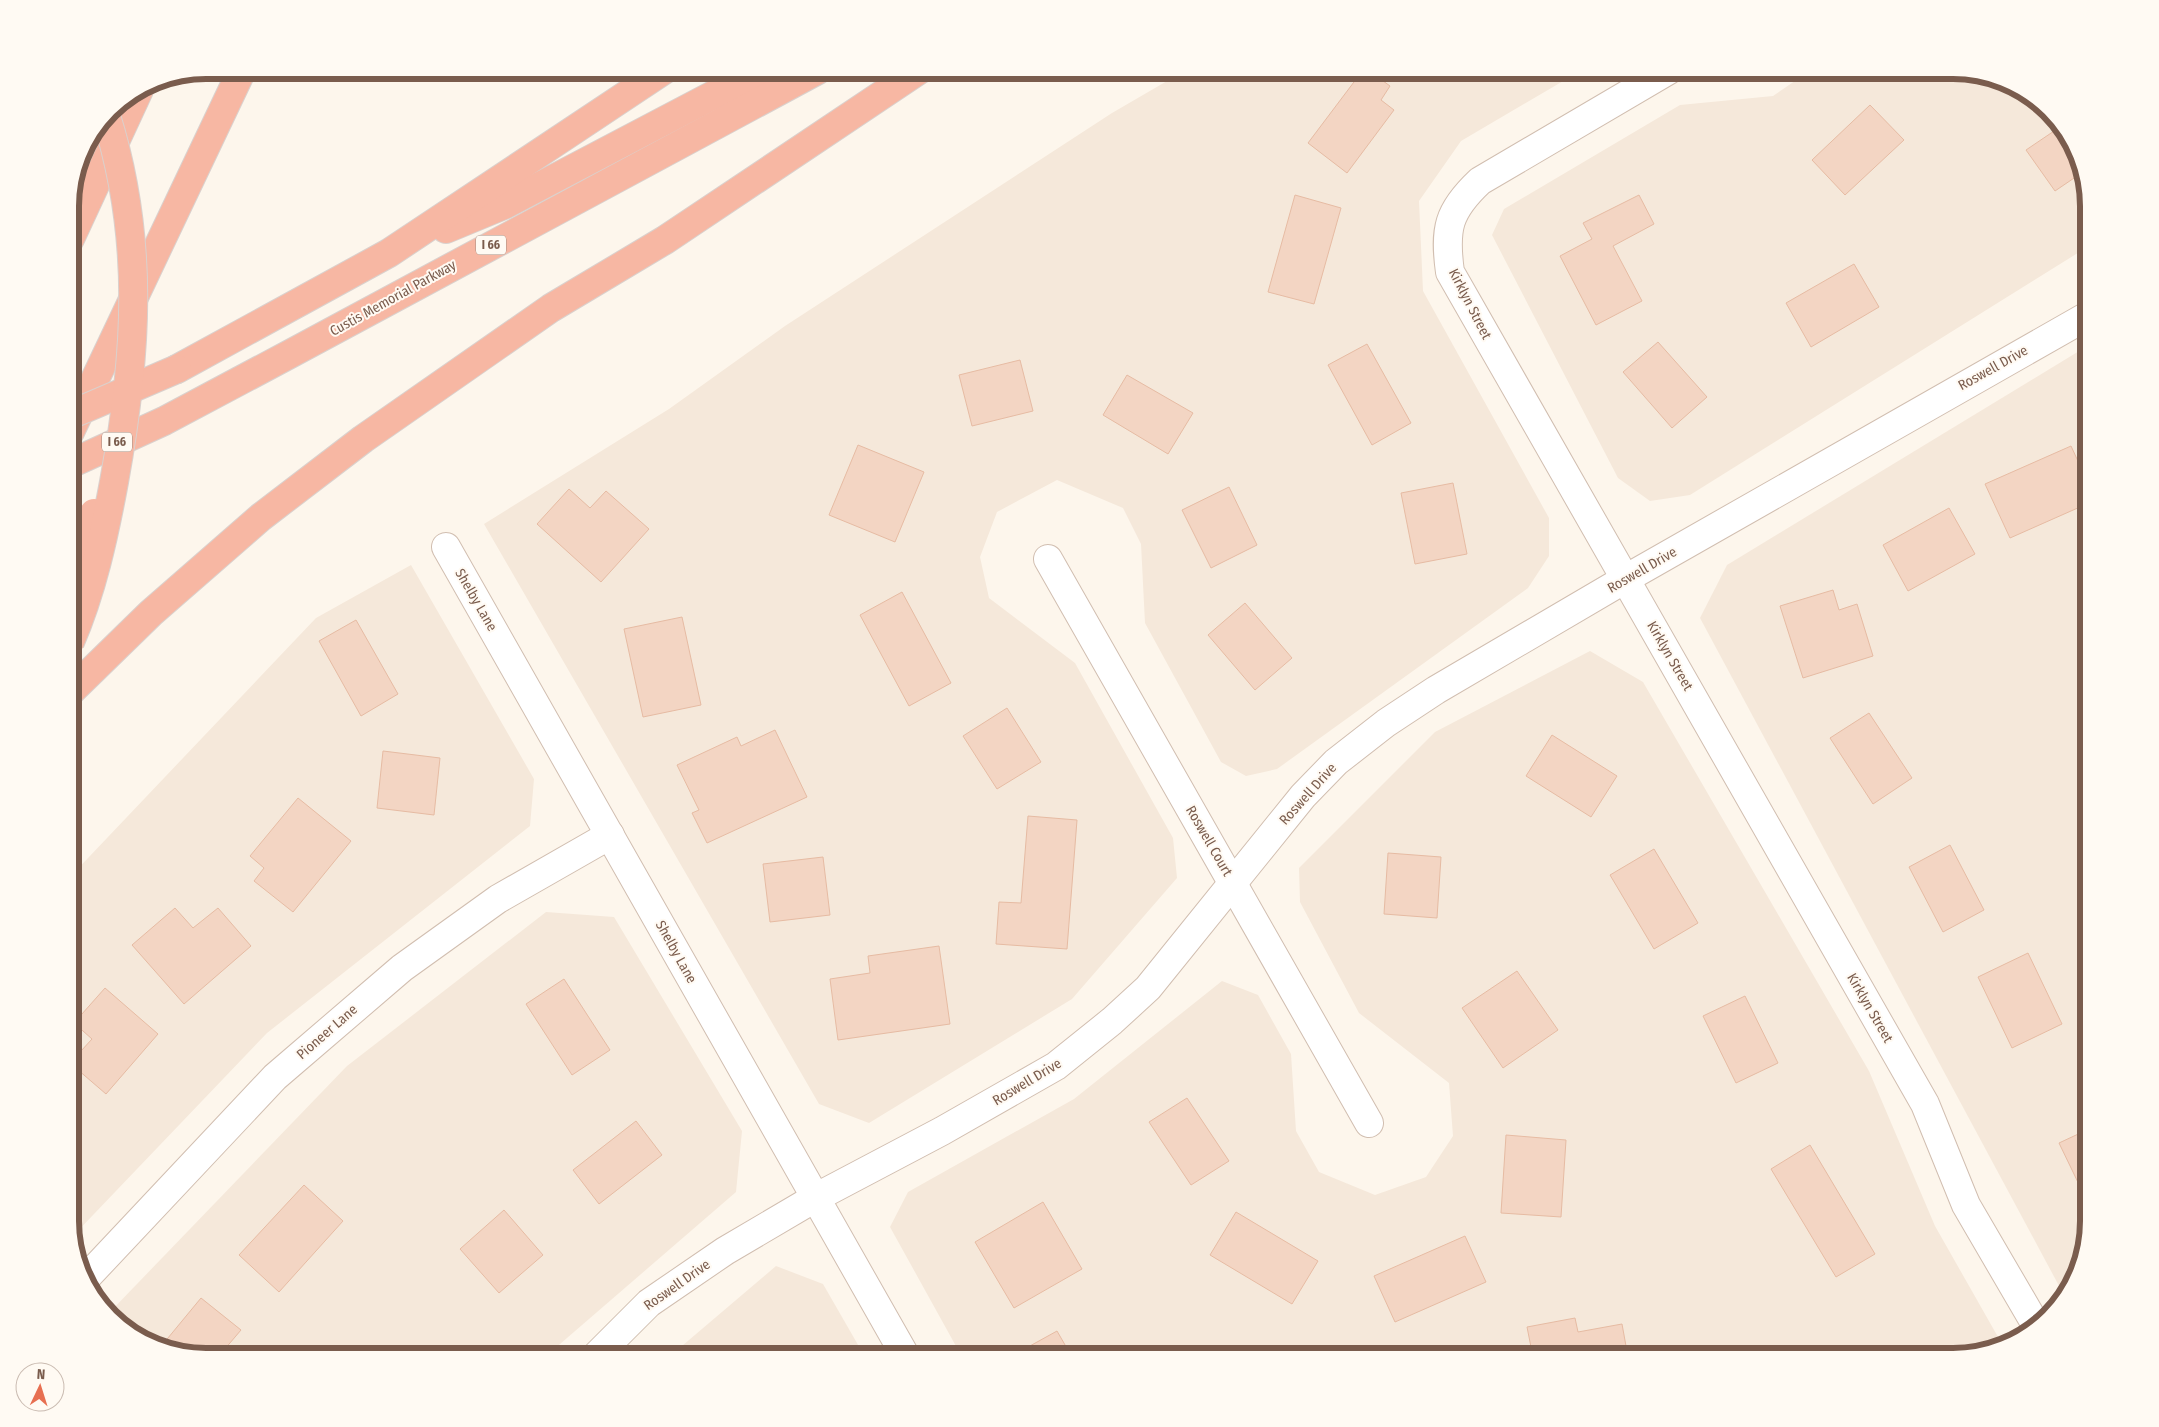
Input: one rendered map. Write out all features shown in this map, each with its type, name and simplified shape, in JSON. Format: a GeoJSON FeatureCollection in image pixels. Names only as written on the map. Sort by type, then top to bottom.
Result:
{"type":"FeatureCollection","features":[{"type":"Feature","properties":{"kind":"highway"},"geometry":{"type":"LineString","coordinates":[[79,413],[238,79]]}},
{"type":"Feature","properties":{"kind":"highway"},"geometry":{"type":"LineString","coordinates":[[79,411],[177,369],[389,253],[650,79]]}},
{"type":"Feature","properties":{"kind":"highway"},"geometry":{"type":"LineString","coordinates":[[389,253],[504,205],[744,79]]}},
{"type":"Feature","properties":{"kind":"highway","name":"Custis Memorial Parkway"},"geometry":{"type":"LineString","coordinates":[[79,460],[164,421],[801,79]]}},
{"type":"Feature","properties":{"kind":"highway"},"geometry":{"type":"LineString","coordinates":[[79,683],[152,613],[261,517],[363,439],[551,308],[665,240],[906,79]]}},
{"type":"Feature","properties":{"kind":"highway"},"geometry":{"type":"LineString","coordinates":[[79,220],[134,101]]}},
{"type":"Feature","properties":{"kind":"highway"},"geometry":{"type":"LineString","coordinates":[[79,622],[104,533],[123,434],[134,330],[134,267],[129,216],[108,125]]}},
{"type":"Feature","properties":{"kind":"highway"},"geometry":{"type":"LineString","coordinates":[[79,550],[89,528],[123,434]]}},
{"type":"Feature","properties":{"kind":"street","name":"Kirklyn Street"},"geometry":{"type":"LineString","coordinates":[[1653,79],[1480,181],[1462,198],[1450,219],[1446,245],[1450,272],[1538,429],[1627,578],[1925,1104],[1966,1204],[2033,1320]]}},
{"type":"Feature","properties":{"kind":"street","name":"Roswell Drive"},"geometry":{"type":"LineString","coordinates":[[603,1348],[626,1323],[649,1303],[725,1251],[815,1198],[942,1131],[1056,1066],[1112,1021],[1148,988],[1303,796],[1336,762],[1386,722],[1436,690],[1627,578],[2080,319]]}},
{"type":"Feature","properties":{"kind":"street","name":"Shelby Lane"},"geometry":{"type":"LineString","coordinates":[[446,547],[901,1348]]}},
{"type":"Feature","properties":{"kind":"street","name":"Roswell Court"},"geometry":{"type":"LineString","coordinates":[[1048,559],[1369,1123]]}},
{"type":"Feature","properties":{"kind":"street","name":"Pioneer Lane"},"geometry":{"type":"LineString","coordinates":[[90,1274],[275,1078],[402,968],[498,899],[610,835]]}},
{"type":"Feature","properties":{"kind":"shaded area"},"geometry":{"type":"Polygon","coordinates":[[[1171,79],[1567,79],[1461,141],[1419,201],[1423,291],[1549,518],[1549,556],[1528,588],[1277,769],[1246,776],[1221,762],[1145,623],[1141,544],[1123,508],[1057,480],[997,512],[980,557],[989,598],[1075,663],[1173,838],[1177,878],[1072,999],[869,1123],[819,1104],[484,524],[669,409],[785,326],[1112,113],[1171,79]]]}},
{"type":"Feature","properties":{"kind":"shaded area"},"geometry":{"type":"Polygon","coordinates":[[[1798,79],[1970,80],[1994,85],[2009,92],[2024,100],[2043,116],[2054,128],[2071,157],[2079,189],[2080,252],[1690,495],[1650,501],[1618,478],[1492,235],[1504,209],[1680,105],[1773,96],[1798,79]]]}},
{"type":"Feature","properties":{"kind":"shaded area"},"geometry":{"type":"Polygon","coordinates":[[[2080,350],[2080,1221],[2074,1262],[2061,1289],[1700,618],[1727,565],[2080,350]]]}},
{"type":"Feature","properties":{"kind":"shaded area"},"geometry":{"type":"Polygon","coordinates":[[[411,565],[534,779],[530,826],[267,1033],[79,1230],[79,868],[316,618],[411,565]]]}},
{"type":"Feature","properties":{"kind":"shaded area"},"geometry":{"type":"Polygon","coordinates":[[[1590,651],[1643,682],[1869,1071],[1935,1226],[2000,1340],[1970,1347],[1953,1348],[957,1348],[890,1227],[908,1192],[1074,1099],[1222,981],[1258,995],[1291,1054],[1296,1131],[1319,1172],[1375,1195],[1426,1177],[1453,1136],[1449,1083],[1359,1013],[1300,902],[1299,868],[1435,732],[1590,651]]]}},
{"type":"Feature","properties":{"kind":"shaded area"},"geometry":{"type":"Polygon","coordinates":[[[546,912],[614,917],[742,1131],[736,1192],[555,1348],[189,1347],[165,1342],[135,1327],[122,1317],[113,1308],[347,1066],[546,912]]]}},
{"type":"Feature","properties":{"kind":"shaded area"},"geometry":{"type":"Polygon","coordinates":[[[776,1266],[823,1284],[860,1348],[680,1348],[776,1266]]]}},
{"type":"Feature","properties":{"kind":"building"},"geometry":{"type":"Polygon","coordinates":[[[1356,79],[1380,79],[1390,86],[1381,100],[1394,110],[1347,173],[1308,143],[1356,79]]]}},
{"type":"Feature","properties":{"kind":"building"},"geometry":{"type":"Polygon","coordinates":[[[1870,105],[1904,140],[1845,195],[1812,160],[1870,105]]]}},
{"type":"Feature","properties":{"kind":"building"},"geometry":{"type":"Polygon","coordinates":[[[2055,130],[2071,157],[2077,176],[2055,191],[2026,150],[2055,130]]]}},
{"type":"Feature","properties":{"kind":"building"},"geometry":{"type":"Polygon","coordinates":[[[1295,195],[1341,208],[1314,304],[1268,292],[1295,195]]]}},
{"type":"Feature","properties":{"kind":"building"},"geometry":{"type":"Polygon","coordinates":[[[1639,195],[1654,224],[1613,246],[1642,301],[1596,325],[1560,256],[1592,239],[1583,223],[1639,195]]]}},
{"type":"Feature","properties":{"kind":"building"},"geometry":{"type":"Polygon","coordinates":[[[1854,264],[1879,307],[1811,347],[1786,303],[1854,264]]]}},
{"type":"Feature","properties":{"kind":"building"},"geometry":{"type":"Polygon","coordinates":[[[1658,342],[1707,397],[1672,428],[1623,372],[1658,342]]]}},
{"type":"Feature","properties":{"kind":"building"},"geometry":{"type":"Polygon","coordinates":[[[1367,344],[1411,423],[1372,445],[1328,365],[1367,344]]]}},
{"type":"Feature","properties":{"kind":"building"},"geometry":{"type":"Polygon","coordinates":[[[1020,360],[1033,411],[972,426],[959,375],[1020,360]]]}},
{"type":"Feature","properties":{"kind":"building"},"geometry":{"type":"Polygon","coordinates":[[[1127,375],[1193,413],[1168,454],[1103,415],[1127,375]]]}},
{"type":"Feature","properties":{"kind":"building"},"geometry":{"type":"Polygon","coordinates":[[[858,445],[924,472],[895,542],[829,515],[858,445]]]}},
{"type":"Feature","properties":{"kind":"building"},"geometry":{"type":"Polygon","coordinates":[[[2071,446],[2080,466],[2080,507],[2010,538],[1985,484],[2071,446]]]}},
{"type":"Feature","properties":{"kind":"building"},"geometry":{"type":"Polygon","coordinates":[[[1453,483],[1467,554],[1415,564],[1401,493],[1453,483]]]}},
{"type":"Feature","properties":{"kind":"building"},"geometry":{"type":"Polygon","coordinates":[[[1229,487],[1257,545],[1211,568],[1182,510],[1229,487]]]}},
{"type":"Feature","properties":{"kind":"building"},"geometry":{"type":"Polygon","coordinates":[[[569,489],[590,508],[606,491],[649,529],[601,582],[537,524],[569,489]]]}},
{"type":"Feature","properties":{"kind":"building"},"geometry":{"type":"Polygon","coordinates":[[[1949,508],[1975,554],[1908,591],[1883,545],[1949,508]]]}},
{"type":"Feature","properties":{"kind":"building"},"geometry":{"type":"Polygon","coordinates":[[[1833,590],[1839,610],[1857,604],[1873,656],[1803,678],[1780,606],[1833,590]]]}},
{"type":"Feature","properties":{"kind":"building"},"geometry":{"type":"Polygon","coordinates":[[[902,592],[951,683],[909,706],[860,615],[902,592]]]}},
{"type":"Feature","properties":{"kind":"building"},"geometry":{"type":"Polygon","coordinates":[[[1245,603],[1292,658],[1255,690],[1208,635],[1245,603]]]}},
{"type":"Feature","properties":{"kind":"building"},"geometry":{"type":"Polygon","coordinates":[[[682,617],[701,705],[643,717],[624,629],[682,617]]]}},
{"type":"Feature","properties":{"kind":"building"},"geometry":{"type":"Polygon","coordinates":[[[356,620],[398,694],[361,716],[319,641],[356,620]]]}},
{"type":"Feature","properties":{"kind":"building"},"geometry":{"type":"Polygon","coordinates":[[[1007,708],[1041,762],[997,789],[963,736],[1007,708]]]}},
{"type":"Feature","properties":{"kind":"building"},"geometry":{"type":"Polygon","coordinates":[[[1869,713],[1912,778],[1873,804],[1830,738],[1869,713]]]}},
{"type":"Feature","properties":{"kind":"building"},"geometry":{"type":"Polygon","coordinates":[[[775,730],[807,797],[707,843],[692,813],[699,810],[677,765],[737,737],[741,746],[775,730]]]}},
{"type":"Feature","properties":{"kind":"building"},"geometry":{"type":"Polygon","coordinates":[[[1552,735],[1617,776],[1591,817],[1526,776],[1552,735]]]}},
{"type":"Feature","properties":{"kind":"building"},"geometry":{"type":"Polygon","coordinates":[[[383,751],[440,758],[434,815],[377,808],[383,751]]]}},
{"type":"Feature","properties":{"kind":"building"},"geometry":{"type":"Polygon","coordinates":[[[298,798],[351,841],[293,912],[254,881],[264,868],[250,856],[298,798]]]}},
{"type":"Feature","properties":{"kind":"building"},"geometry":{"type":"Polygon","coordinates":[[[1028,816],[1077,820],[1067,949],[996,944],[999,902],[1021,903],[1028,816]]]}},
{"type":"Feature","properties":{"kind":"building"},"geometry":{"type":"Polygon","coordinates":[[[1950,845],[1984,910],[1943,932],[1909,867],[1950,845]]]}},
{"type":"Feature","properties":{"kind":"building"},"geometry":{"type":"Polygon","coordinates":[[[1654,849],[1698,923],[1654,949],[1610,875],[1654,849]]]}},
{"type":"Feature","properties":{"kind":"building"},"geometry":{"type":"Polygon","coordinates":[[[1388,853],[1441,857],[1437,918],[1384,914],[1388,853]]]}},
{"type":"Feature","properties":{"kind":"building"},"geometry":{"type":"Polygon","coordinates":[[[823,857],[830,915],[770,922],[763,864],[823,857]]]}},
{"type":"Feature","properties":{"kind":"building"},"geometry":{"type":"Polygon","coordinates":[[[175,908],[193,928],[218,908],[251,946],[184,1004],[132,945],[175,908]]]}},
{"type":"Feature","properties":{"kind":"building"},"geometry":{"type":"Polygon","coordinates":[[[939,946],[950,1024],[838,1040],[830,979],[870,973],[868,956],[939,946]]]}},
{"type":"Feature","properties":{"kind":"building"},"geometry":{"type":"Polygon","coordinates":[[[2028,953],[2062,1024],[2012,1048],[1978,977],[2028,953]]]}},
{"type":"Feature","properties":{"kind":"building"},"geometry":{"type":"Polygon","coordinates":[[[1517,971],[1558,1030],[1503,1068],[1462,1008],[1517,971]]]}},
{"type":"Feature","properties":{"kind":"building"},"geometry":{"type":"Polygon","coordinates":[[[564,979],[610,1050],[572,1075],[526,1004],[564,979]]]}},
{"type":"Feature","properties":{"kind":"building"},"geometry":{"type":"Polygon","coordinates":[[[105,988],[158,1034],[106,1094],[79,1071],[79,1053],[92,1039],[79,1027],[79,1017],[105,988]]]}},
{"type":"Feature","properties":{"kind":"building"},"geometry":{"type":"Polygon","coordinates":[[[1745,996],[1778,1063],[1736,1083],[1703,1016],[1745,996]]]}},
{"type":"Feature","properties":{"kind":"building"},"geometry":{"type":"Polygon","coordinates":[[[1187,1098],[1229,1161],[1191,1185],[1149,1122],[1187,1098]]]}},
{"type":"Feature","properties":{"kind":"building"},"geometry":{"type":"Polygon","coordinates":[[[636,1121],[662,1155],[599,1204],[573,1170],[636,1121]]]}},
{"type":"Feature","properties":{"kind":"building"},"geometry":{"type":"Polygon","coordinates":[[[2080,1133],[2080,1186],[2059,1143],[2080,1133]]]}},
{"type":"Feature","properties":{"kind":"building"},"geometry":{"type":"Polygon","coordinates":[[[1506,1135],[1566,1140],[1561,1217],[1501,1213],[1506,1135]]]}},
{"type":"Feature","properties":{"kind":"building"},"geometry":{"type":"Polygon","coordinates":[[[1810,1145],[1875,1254],[1836,1277],[1771,1169],[1810,1145]]]}},
{"type":"Feature","properties":{"kind":"building"},"geometry":{"type":"Polygon","coordinates":[[[304,1185],[343,1221],[279,1292],[239,1255],[304,1185]]]}},
{"type":"Feature","properties":{"kind":"building"},"geometry":{"type":"Polygon","coordinates":[[[1043,1202],[1082,1269],[1014,1308],[975,1242],[1043,1202]]]}},
{"type":"Feature","properties":{"kind":"building"},"geometry":{"type":"Polygon","coordinates":[[[504,1210],[543,1255],[499,1293],[460,1249],[504,1210]]]}},
{"type":"Feature","properties":{"kind":"building"},"geometry":{"type":"Polygon","coordinates":[[[1236,1212],[1318,1261],[1292,1304],[1210,1255],[1236,1212]]]}},
{"type":"Feature","properties":{"kind":"building"},"geometry":{"type":"Polygon","coordinates":[[[1465,1236],[1486,1282],[1395,1322],[1374,1276],[1465,1236]]]}},
{"type":"Feature","properties":{"kind":"building"},"geometry":{"type":"Polygon","coordinates":[[[201,1298],[241,1330],[226,1348],[189,1347],[165,1342],[201,1298]]]}},
{"type":"Feature","properties":{"kind":"building"},"geometry":{"type":"Polygon","coordinates":[[[1575,1318],[1578,1332],[1622,1324],[1626,1348],[1531,1348],[1527,1327],[1575,1318]]]}},
{"type":"Feature","properties":{"kind":"building"},"geometry":{"type":"Polygon","coordinates":[[[1057,1331],[1067,1348],[1026,1348],[1057,1331]]]}}]}
